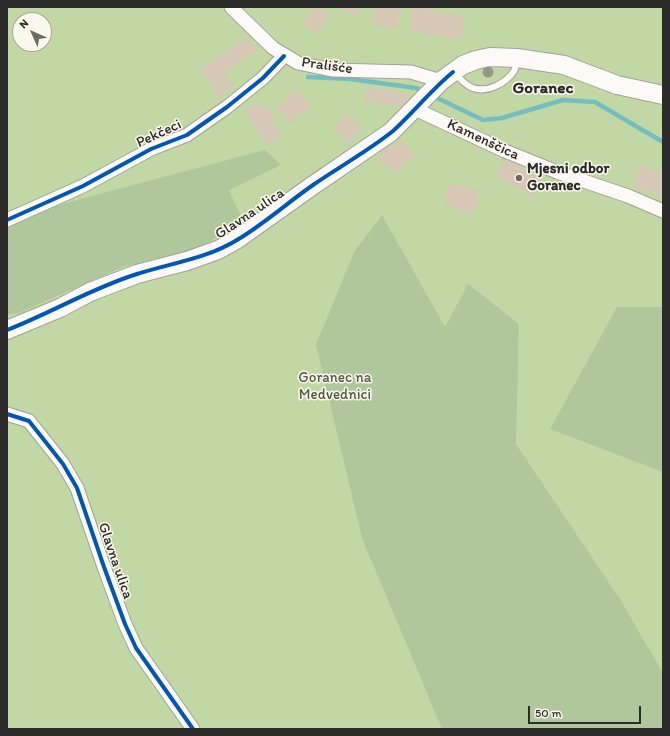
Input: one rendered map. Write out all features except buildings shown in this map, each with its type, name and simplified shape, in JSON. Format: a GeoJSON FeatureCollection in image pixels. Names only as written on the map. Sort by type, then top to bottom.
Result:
{"type":"FeatureCollection","features":[{"type":"Feature","properties":{"kind":"street","name":"Prališće"},"geometry":{"type":"LineString","coordinates":[[231,7],[273,48],[284,56],[298,63],[332,70],[411,72],[443,80]]}},
{"type":"Feature","properties":{"kind":"street","name":"Pekčeci"},"geometry":{"type":"LineString","coordinates":[[7,220],[83,186],[152,149],[187,135],[227,107],[263,78],[284,56]]}},
{"type":"Feature","properties":{"kind":"street","name":"Glavna ulica"},"geometry":{"type":"LineString","coordinates":[[7,330],[54,310],[90,292],[137,274],[188,261],[218,250],[236,240],[391,132],[443,80],[462,65],[490,57],[517,58],[564,65],[617,85],[663,95]]}},
{"type":"Feature","properties":{"kind":"street","name":"Kamenščica"},"geometry":{"type":"LineString","coordinates":[[419,104],[504,151],[557,172],[628,196],[663,211]]}},
{"type":"Feature","properties":{"kind":"street","name":"Glavna ulica"},"geometry":{"type":"LineString","coordinates":[[7,414],[29,421],[63,464],[77,488],[109,581],[125,624],[136,648],[193,729]]}},
{"type":"Feature","properties":{"kind":"lane"},"geometry":{"type":"LineString","coordinates":[[443,80],[482,90],[496,87],[514,70],[517,58]]}},
{"type":"Feature","properties":{"kind":"green space","name":"Goranec na Medvednici"},"geometry":{"type":"Polygon","coordinates":[[[7,7],[663,7],[663,729],[7,729],[7,7]]]}},
{"type":"Feature","properties":{"kind":"green space"},"geometry":{"type":"Polygon","coordinates":[[[265,150],[281,165],[229,190],[243,222],[199,248],[123,267],[19,313],[7,315],[7,228],[50,207],[265,150]]]}},
{"type":"Feature","properties":{"kind":"green space"},"geometry":{"type":"Polygon","coordinates":[[[382,215],[445,327],[468,284],[519,324],[516,444],[621,601],[663,673],[663,729],[442,729],[362,538],[316,345],[354,252],[382,215]]]}},
{"type":"Feature","properties":{"kind":"green space"},"geometry":{"type":"Polygon","coordinates":[[[617,307],[663,307],[663,472],[550,429],[617,307]]]}},
{"type":"Feature","properties":{"kind":"waterway"},"geometry":{"type":"LineString","coordinates":[[308,77],[350,79],[416,88],[425,92]]}},
{"type":"Feature","properties":{"kind":"waterway"},"geometry":{"type":"LineString","coordinates":[[433,96],[483,120],[502,118],[563,100],[595,102],[663,142]]}},
{"type":"Feature","properties":{"kind":"cycle path"},"geometry":{"type":"LineString","coordinates":[[7,220],[83,186],[151,149],[187,135],[227,107],[263,78],[284,56]]}},
{"type":"Feature","properties":{"kind":"cycle path"},"geometry":{"type":"LineString","coordinates":[[7,330],[104,286],[150,270],[213,252],[237,240],[313,185],[393,131],[437,86],[453,72]]}},
{"type":"Feature","properties":{"kind":"cycle path"},"geometry":{"type":"LineString","coordinates":[[7,414],[29,421],[63,464],[77,488],[125,624],[136,648],[193,729]]}},
{"type":"Feature","properties":{"kind":"place","name":"Mjesni odbor Goranec"},"geometry":{"type":"Point","coordinates":[519,178]}},
{"type":"Feature","properties":{"kind":"district","name":"Goranec"},"geometry":{"type":"Point","coordinates":[543,89]}}]}
